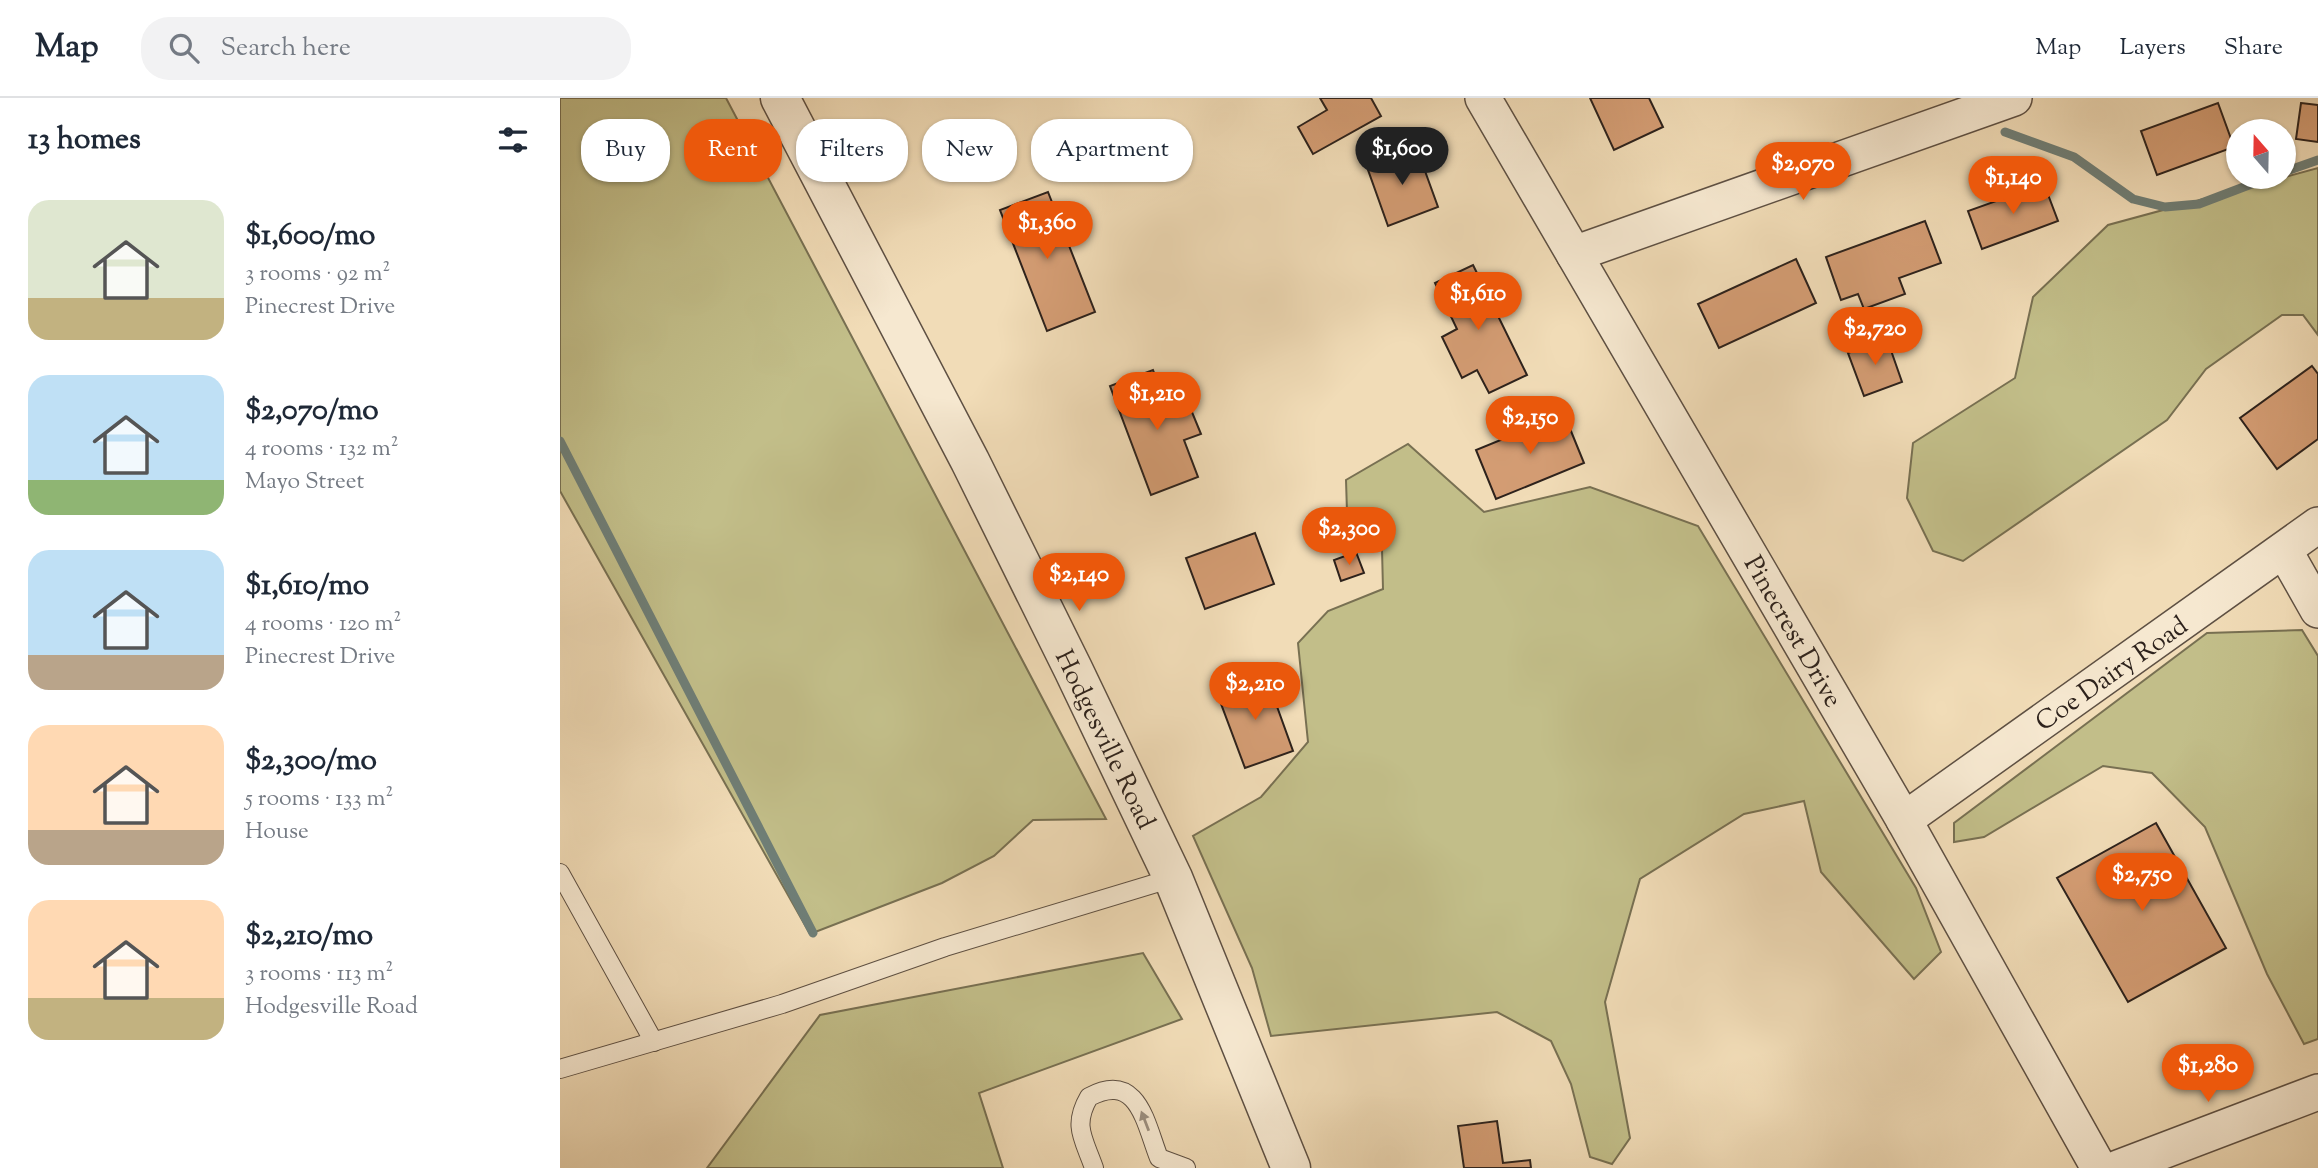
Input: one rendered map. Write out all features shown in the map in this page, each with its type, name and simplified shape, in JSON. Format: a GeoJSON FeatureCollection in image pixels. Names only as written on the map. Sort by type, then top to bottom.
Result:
{"type":"FeatureCollection","features":[{"type":"Feature","properties":{"kind":"street","name":"Hodgesville Road"},"geometry":{"type":"LineString","coordinates":[[780,98],[994,507],[1173,878],[1292,1168]]}},
{"type":"Feature","properties":{"kind":"street","name":"Pinecrest Drive"},"geometry":{"type":"LineString","coordinates":[[1483,98],[1904,820],[2099,1168]]}},
{"type":"Feature","properties":{"kind":"street"},"geometry":{"type":"LineString","coordinates":[[1574,254],[2014,98]]}},
{"type":"Feature","properties":{"kind":"street","name":"Coe Dairy Road"},"geometry":{"type":"LineString","coordinates":[[1904,820],[2318,525]]}},
{"type":"Feature","properties":{"kind":"street"},"geometry":{"type":"LineString","coordinates":[[2284,550],[2318,610]]}},
{"type":"Feature","properties":{"kind":"street"},"geometry":{"type":"LineString","coordinates":[[2118,1168],[2318,1092]]}},
{"type":"Feature","properties":{"kind":"lane"},"geometry":{"type":"LineString","coordinates":[[560,873],[654,1042]]}},
{"type":"Feature","properties":{"kind":"lane"},"geometry":{"type":"LineString","coordinates":[[560,1069],[782,1004],[945,947],[1173,878]]}},
{"type":"Feature","properties":{"kind":"lane"},"geometry":{"type":"LineString","coordinates":[[1094,1168],[1080,1130],[1079,1117],[1089,1097],[1110,1088],[1131,1095],[1138,1105],[1159,1158],[1186,1168]]}},
{"type":"Feature","properties":{"kind":"shaded area"},"geometry":{"type":"Polygon","coordinates":[[[560,98],[726,98],[737,119],[684,119],[684,182],[770,182],[1106,819],[1033,820],[994,856],[942,883],[810,934],[560,491],[560,98]]]}},
{"type":"Feature","properties":{"kind":"shaded area"},"geometry":{"type":"Polygon","coordinates":[[[2318,168],[2318,335],[2303,315],[2282,315],[2206,369],[2167,420],[1963,561],[1933,551],[1907,498],[1913,443],[2015,378],[2033,297],[2108,225],[2241,189],[2296,189],[2296,174],[2318,168]]]}},
{"type":"Feature","properties":{"kind":"shaded area"},"geometry":{"type":"Polygon","coordinates":[[[1408,444],[1484,512],[1590,487],[1698,526],[1916,888],[1941,952],[1914,979],[1821,872],[1804,801],[1744,814],[1640,879],[1605,1002],[1630,1138],[1612,1164],[1590,1157],[1571,1084],[1551,1041],[1497,1012],[1271,1036],[1252,968],[1193,836],[1261,797],[1308,742],[1298,643],[1328,611],[1383,589],[1382,549],[1347,512],[1346,480],[1408,444]]]}},
{"type":"Feature","properties":{"kind":"shaded area"},"geometry":{"type":"Polygon","coordinates":[[[2302,630],[2318,656],[2318,1039],[2304,1044],[2267,974],[2205,827],[2152,773],[2103,766],[1984,837],[1954,842],[1954,823],[2207,633],[2302,630]]]}},
{"type":"Feature","properties":{"kind":"shaded area"},"geometry":{"type":"Polygon","coordinates":[[[1143,953],[1182,1019],[979,1093],[1003,1168],[707,1168],[820,1015],[1143,953]]]}},
{"type":"Feature","properties":{"kind":"building"},"geometry":{"type":"Polygon","coordinates":[[[1320,98],[1371,98],[1381,116],[1313,154],[1298,127],[1327,110],[1320,98]]]}},
{"type":"Feature","properties":{"kind":"building"},"geometry":{"type":"Polygon","coordinates":[[[1590,98],[1649,98],[1663,127],[1614,150],[1590,98]]]}},
{"type":"Feature","properties":{"kind":"building"},"geometry":{"type":"Polygon","coordinates":[[[2218,103],[2226,125],[2226,150],[2157,175],[2141,131],[2218,103]]]}},
{"type":"Feature","properties":{"kind":"building"},"geometry":{"type":"Polygon","coordinates":[[[2301,103],[2318,105],[2318,142],[2296,139],[2301,103]]]}},
{"type":"Feature","properties":{"kind":"building"},"geometry":{"type":"Polygon","coordinates":[[[1417,149],[1438,207],[1388,226],[1367,167],[1417,149]]]}},
{"type":"Feature","properties":{"kind":"building"},"geometry":{"type":"Polygon","coordinates":[[[2044,184],[2058,221],[1982,249],[1968,211],[2044,184]]]}},
{"type":"Feature","properties":{"kind":"building"},"geometry":{"type":"Polygon","coordinates":[[[1048,192],[1095,312],[1047,331],[1000,210],[1048,192]]]}},
{"type":"Feature","properties":{"kind":"building"},"geometry":{"type":"Polygon","coordinates":[[[1925,221],[1941,263],[1899,278],[1905,294],[1864,309],[1858,294],[1841,300],[1826,257],[1925,221]]]}},
{"type":"Feature","properties":{"kind":"building"},"geometry":{"type":"Polygon","coordinates":[[[1796,259],[1816,303],[1719,348],[1698,304],[1796,259]]]}},
{"type":"Feature","properties":{"kind":"building"},"geometry":{"type":"Polygon","coordinates":[[[1473,265],[1527,375],[1489,393],[1477,370],[1462,378],[1442,337],[1457,329],[1435,283],[1473,265]]]}},
{"type":"Feature","properties":{"kind":"building"},"geometry":{"type":"Polygon","coordinates":[[[1887,339],[1902,382],[1864,396],[1848,353],[1887,339]]]}},
{"type":"Feature","properties":{"kind":"building"},"geometry":{"type":"Polygon","coordinates":[[[2312,366],[2318,374],[2318,439],[2277,469],[2240,418],[2312,366]]]}},
{"type":"Feature","properties":{"kind":"building"},"geometry":{"type":"Polygon","coordinates":[[[1153,370],[1167,407],[1187,400],[1201,434],[1184,440],[1198,477],[1151,495],[1110,386],[1153,370]]]}},
{"type":"Feature","properties":{"kind":"building"},"geometry":{"type":"Polygon","coordinates":[[[1564,414],[1584,463],[1496,499],[1476,450],[1564,414]]]}},
{"type":"Feature","properties":{"kind":"building"},"geometry":{"type":"Polygon","coordinates":[[[1255,533],[1274,584],[1205,609],[1186,558],[1255,533]]]}},
{"type":"Feature","properties":{"kind":"building"},"geometry":{"type":"Polygon","coordinates":[[[1356,552],[1364,573],[1341,581],[1334,560],[1356,552]]]}},
{"type":"Feature","properties":{"kind":"building"},"geometry":{"type":"Polygon","coordinates":[[[1266,676],[1293,751],[1245,768],[1217,693],[1266,676]]]}},
{"type":"Feature","properties":{"kind":"building"},"geometry":{"type":"Polygon","coordinates":[[[2156,823],[2226,948],[2128,1002],[2057,878],[2156,823]]]}},
{"type":"Feature","properties":{"kind":"building"},"geometry":{"type":"Polygon","coordinates":[[[1497,1121],[1503,1163],[1530,1160],[1531,1168],[1464,1168],[1458,1126],[1497,1121]]]}},
{"type":"Feature","properties":{"kind":"waterway"},"geometry":{"type":"LineString","coordinates":[[2005,132],[2074,157],[2133,199],[2165,207],[2199,204],[2238,189]]}},
{"type":"Feature","properties":{"kind":"waterway"},"geometry":{"type":"LineString","coordinates":[[2296,168],[2318,160]]}},
{"type":"Feature","properties":{"kind":"waterway"},"geometry":{"type":"LineString","coordinates":[[560,441],[813,933]]}}]}
